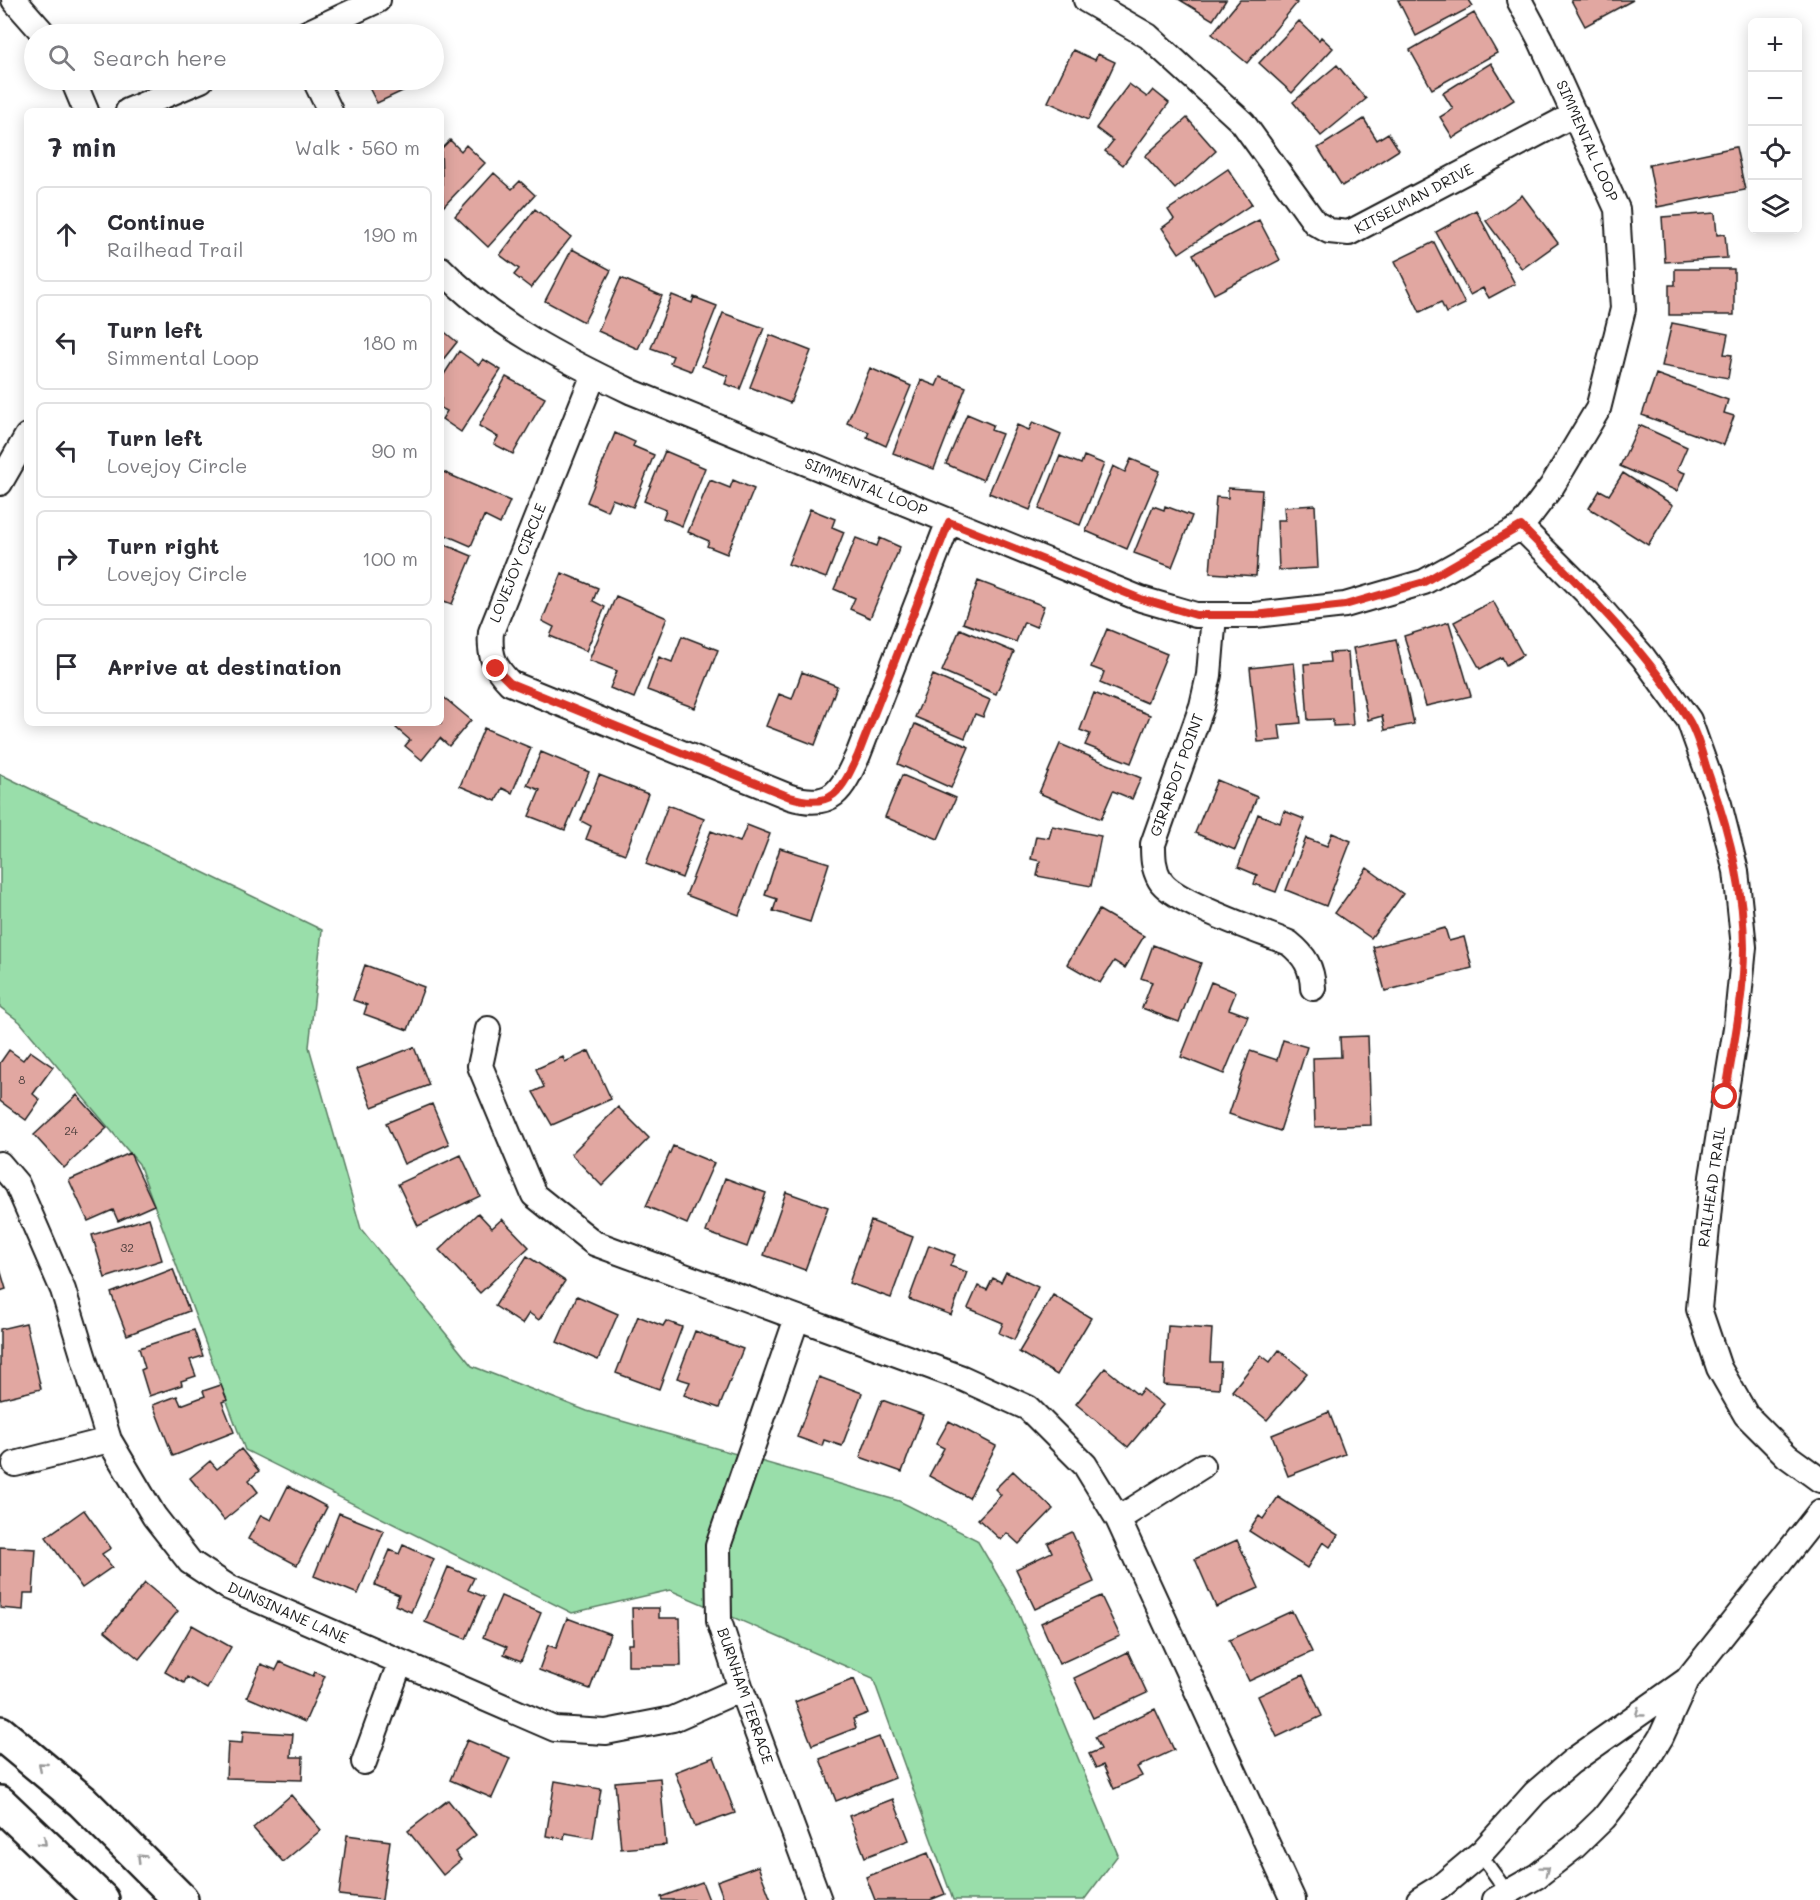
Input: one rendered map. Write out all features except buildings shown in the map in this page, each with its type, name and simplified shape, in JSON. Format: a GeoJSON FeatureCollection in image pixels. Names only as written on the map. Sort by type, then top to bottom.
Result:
{"type":"FeatureCollection","features":[{"type":"Feature","properties":{"kind":"main road"},"geometry":{"type":"LineString","coordinates":[[0,1734],[31,1756],[82,1801],[181,1900]]}},
{"type":"Feature","properties":{"kind":"main road"},"geometry":{"type":"LineString","coordinates":[[0,1803],[102,1900]]}},
{"type":"Feature","properties":{"kind":"street"},"geometry":{"type":"LineString","coordinates":[[14,0],[35,24]]}},
{"type":"Feature","properties":{"kind":"street"},"geometry":{"type":"LineString","coordinates":[[326,24],[378,0]]}},
{"type":"Feature","properties":{"kind":"street","name":"KITSELMAN DRIVE"},"geometry":{"type":"LineString","coordinates":[[1086,0],[1148,36],[1243,123],[1315,223],[1329,231],[1349,233],[1575,114]]}},
{"type":"Feature","properties":{"kind":"street","name":"SIMMENTAL LOOP"},"geometry":{"type":"LineString","coordinates":[[444,272],[456,285],[508,325],[564,360],[949,522],[1141,599],[1196,615],[1255,615],[1345,605],[1424,582],[1521,526],[1551,486],[1598,409],[1623,309],[1617,209],[1540,39],[1519,0]]}},
{"type":"Feature","properties":{"kind":"street"},"geometry":{"type":"LineString","coordinates":[[78,90],[85,108]]}},
{"type":"Feature","properties":{"kind":"street"},"geometry":{"type":"LineString","coordinates":[[135,108],[177,90]]}},
{"type":"Feature","properties":{"kind":"street"},"geometry":{"type":"LineString","coordinates":[[320,90],[329,108]]}},
{"type":"Feature","properties":{"kind":"street","name":"LOVEJOY CIRCLE"},"geometry":{"type":"LineString","coordinates":[[594,374],[491,632],[489,650],[496,669],[510,683],[790,797],[808,802],[827,800],[843,787],[858,755],[949,522]]}},
{"type":"Feature","properties":{"kind":"street"},"geometry":{"type":"LineString","coordinates":[[0,483],[24,441]]}},
{"type":"Feature","properties":{"kind":"street","name":"RAILHEAD TRAIL"},"geometry":{"type":"LineString","coordinates":[[1521,526],[1621,633],[1689,720],[1719,804],[1736,871],[1744,947],[1736,1029],[1712,1177],[1699,1309],[1719,1368],[1746,1415],[1787,1456],[1820,1480]]}},
{"type":"Feature","properties":{"kind":"street","name":"GIRARDOT POINT"},"geometry":{"type":"LineString","coordinates":[[1214,615],[1209,675],[1202,706],[1153,844],[1153,860],[1160,881],[1176,895],[1289,943],[1301,953],[1312,970],[1313,988]]}},
{"type":"Feature","properties":{"kind":"street"},"geometry":{"type":"LineString","coordinates":[[488,1029],[480,1066],[534,1195],[594,1243],[962,1378],[1028,1408],[1085,1465],[1118,1519],[1293,1900]]}},
{"type":"Feature","properties":{"kind":"street","name":"DUNSINANE LANE"},"geometry":{"type":"LineString","coordinates":[[0,1164],[17,1184],[63,1290],[109,1440],[154,1516],[190,1562],[228,1587],[555,1729],[606,1732],[673,1719],[741,1689]]}},
{"type":"Feature","properties":{"kind":"street","name":"BURNHAM TERRACE"},"geometry":{"type":"LineString","coordinates":[[797,1318],[718,1546],[719,1621],[741,1689],[819,1900]]}},
{"type":"Feature","properties":{"kind":"street"},"geometry":{"type":"LineString","coordinates":[[15,1464],[109,1440]]}},
{"type":"Feature","properties":{"kind":"street"},"geometry":{"type":"LineString","coordinates":[[1118,1519],[1202,1466]]}},
{"type":"Feature","properties":{"kind":"street"},"geometry":{"type":"LineString","coordinates":[[1419,1900],[1440,1887],[1480,1854],[1535,1793],[1571,1762],[1687,1680],[1820,1512]]}},
{"type":"Feature","properties":{"kind":"street"},"geometry":{"type":"LineString","coordinates":[[364,1762],[400,1663]]}},
{"type":"Feature","properties":{"kind":"street"},"geometry":{"type":"LineString","coordinates":[[1502,1897],[1575,1847],[1604,1818],[1650,1756],[1678,1704],[1687,1680]]}},
{"type":"Feature","properties":{"kind":"lane"},"geometry":{"type":"LineString","coordinates":[[1480,1854],[1502,1897]]}},
{"type":"Feature","properties":{"kind":"green space"},"geometry":{"type":"Polygon","coordinates":[[[0,774],[322,930],[309,1047],[361,1229],[472,1366],[587,1411],[899,1501],[977,1540],[1015,1605],[1118,1855],[1084,1900],[953,1900],[873,1678],[670,1590],[572,1613],[245,1450],[139,1164],[20,1022],[0,1007],[0,774]]]}},
{"type":"Feature","properties":{"kind":"route"},"geometry":{"type":"LineString","coordinates":[[496,669],[510,683],[790,797],[808,802],[827,800],[843,787],[858,755],[949,522],[1141,599],[1196,615],[1255,615],[1345,605],[1424,582],[1521,526],[1586,592],[1642,657],[1689,720],[1719,804],[1736,871],[1744,947],[1736,1029],[1725,1097]]}}]}
